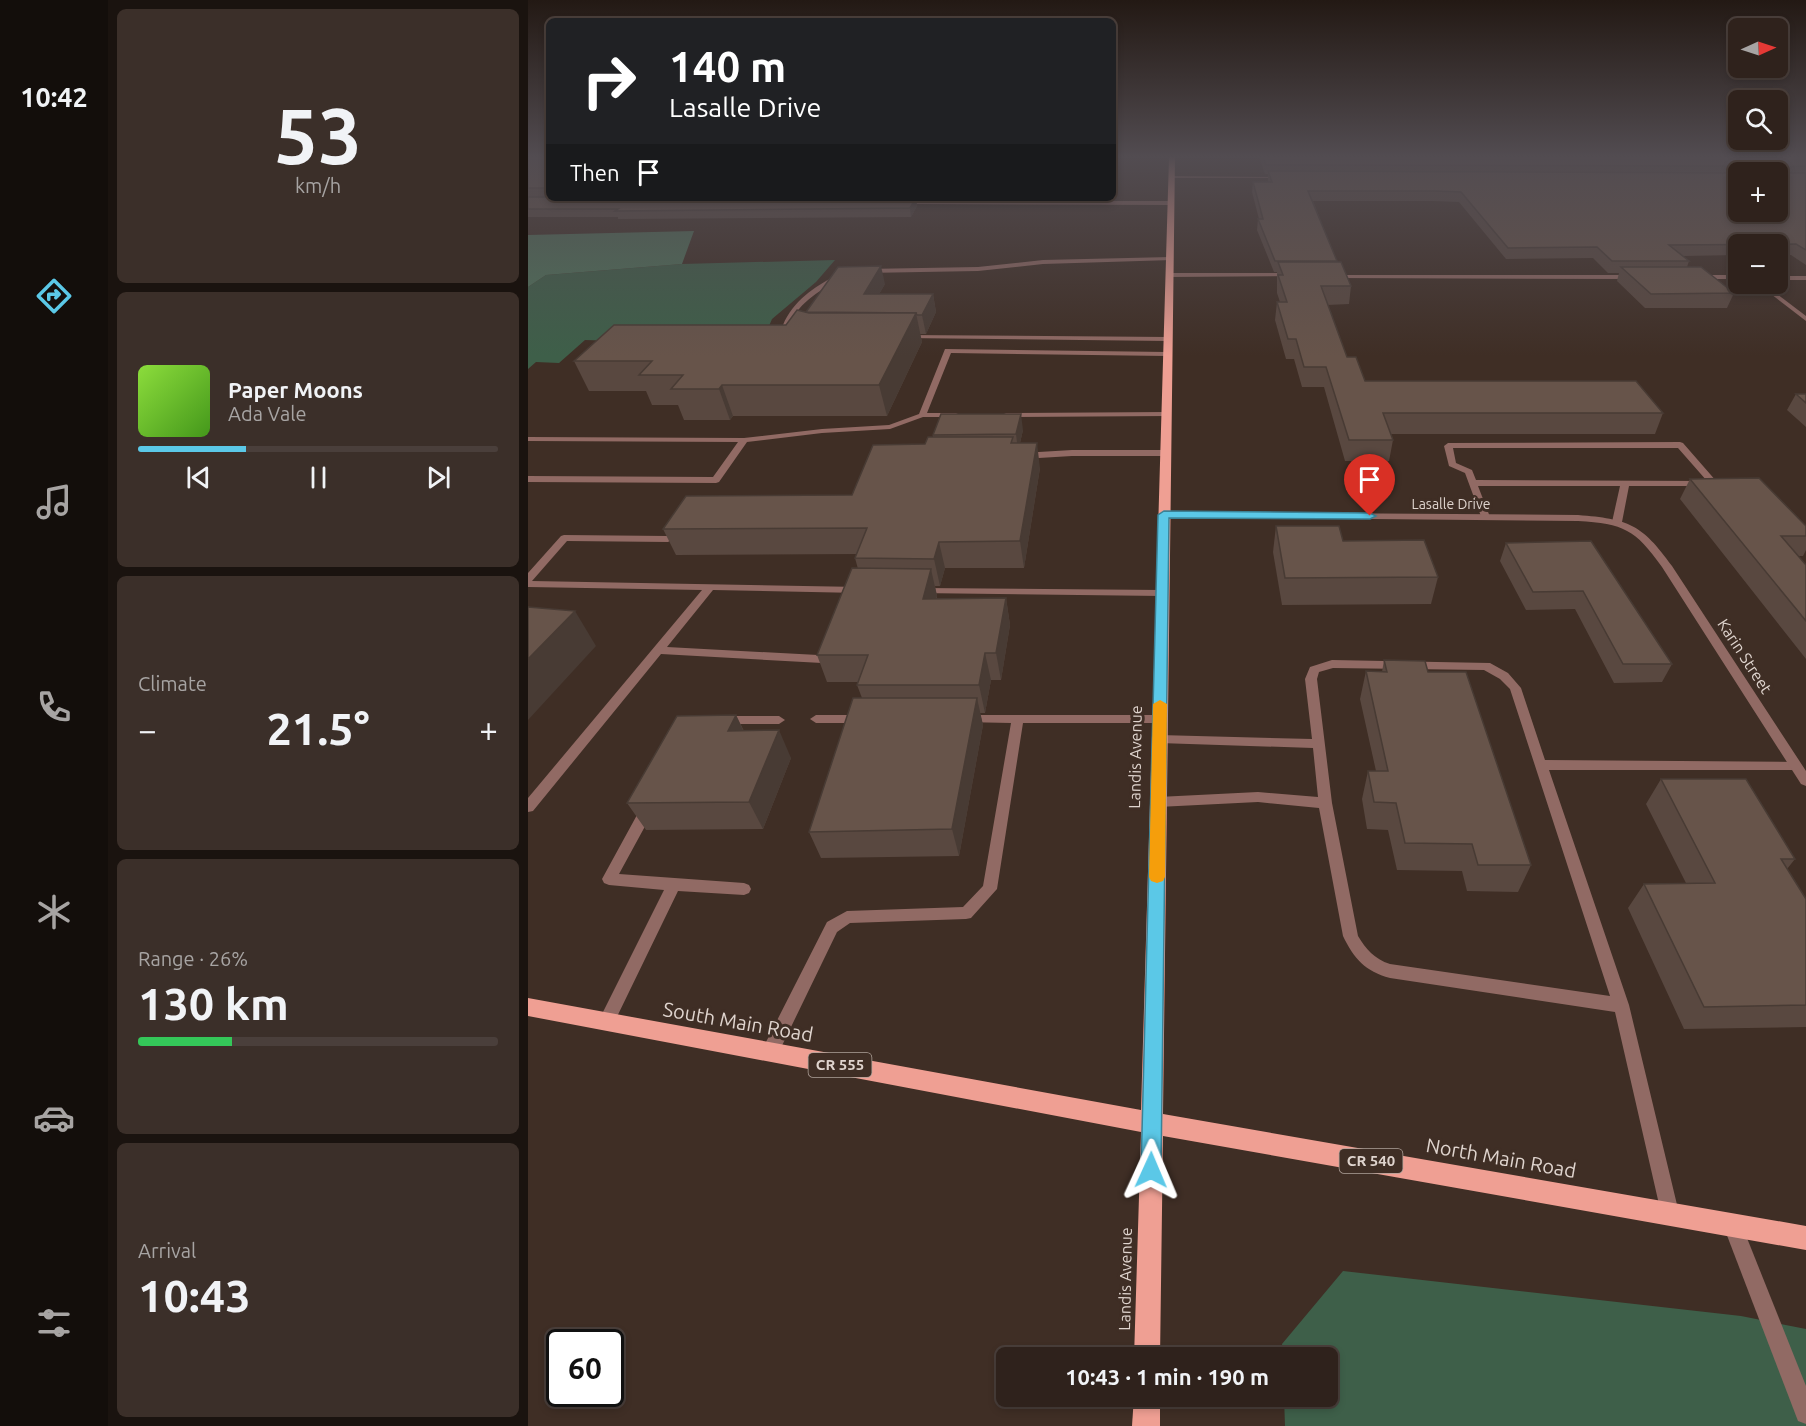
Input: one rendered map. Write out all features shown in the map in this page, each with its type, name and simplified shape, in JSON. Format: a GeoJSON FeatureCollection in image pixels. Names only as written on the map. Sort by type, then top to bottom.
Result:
{"type":"FeatureCollection","features":[{"type":"Feature","properties":{"kind":"main road","name":"Landis Avenue"},"geometry":{"type":"LineString","coordinates":[[1147,1347],[1171,224]]}},
{"type":"Feature","properties":{"kind":"main road","name":"South Main Road"},"geometry":{"type":"LineString","coordinates":[[528,1007],[1152,1123]]}},
{"type":"Feature","properties":{"kind":"main road","name":"North Main Road"},"geometry":{"type":"LineString","coordinates":[[1152,1123],[1806,1238]]}},
{"type":"Feature","properties":{"kind":"main road"},"geometry":{"type":"LineString","coordinates":[[1146,1426],[1147,1407]]}},
{"type":"Feature","properties":{"kind":"street"},"geometry":{"type":"LineString","coordinates":[[858,272],[978,269],[1042,262],[1170,259]]}},
{"type":"Feature","properties":{"kind":"street"},"geometry":{"type":"LineString","coordinates":[[810,336],[792,332],[786,325],[789,318],[822,285],[848,274]]}},
{"type":"Feature","properties":{"kind":"street"},"geometry":{"type":"LineString","coordinates":[[1169,275],[1300,275]]}},
{"type":"Feature","properties":{"kind":"street"},"geometry":{"type":"LineString","coordinates":[[1323,276],[1644,277]]}},
{"type":"Feature","properties":{"kind":"street"},"geometry":{"type":"LineString","coordinates":[[1691,277],[1728,278]]}},
{"type":"Feature","properties":{"kind":"street"},"geometry":{"type":"LineString","coordinates":[[1788,278],[1806,278]]}},
{"type":"Feature","properties":{"kind":"street"},"geometry":{"type":"LineString","coordinates":[[1774,294],[1806,319]]}},
{"type":"Feature","properties":{"kind":"street"},"geometry":{"type":"LineString","coordinates":[[899,338],[1168,339]]}},
{"type":"Feature","properties":{"kind":"street"},"geometry":{"type":"LineString","coordinates":[[922,415],[948,351],[1167,354]]}},
{"type":"Feature","properties":{"kind":"street"},"geometry":{"type":"LineString","coordinates":[[991,415],[1166,414]]}},
{"type":"Feature","properties":{"kind":"street"},"geometry":{"type":"LineString","coordinates":[[528,440],[744,440],[890,426],[922,415],[968,415]]}},
{"type":"Feature","properties":{"kind":"street"},"geometry":{"type":"LineString","coordinates":[[528,479],[716,480],[744,440]]}},
{"type":"Feature","properties":{"kind":"street"},"geometry":{"type":"LineString","coordinates":[[1473,483],[1714,484],[1680,445],[1448,446],[1452,464],[1469,472],[1485,517]]}},
{"type":"Feature","properties":{"kind":"street"},"geometry":{"type":"LineString","coordinates":[[1010,458],[1072,453],[1165,453]]}},
{"type":"Feature","properties":{"kind":"street"},"geometry":{"type":"LineString","coordinates":[[1617,522],[1625,484]]}},
{"type":"Feature","properties":{"kind":"street","name":"Lasalle Drive"},"geometry":{"type":"LineString","coordinates":[[1164,515],[1578,518],[1617,522],[1641,533],[1656,550]]}},
{"type":"Feature","properties":{"kind":"street"},"geometry":{"type":"LineString","coordinates":[[528,579],[564,538],[668,540]]}},
{"type":"Feature","properties":{"kind":"street","name":"Karin Street"},"geometry":{"type":"LineString","coordinates":[[1656,550],[1806,781]]}},
{"type":"Feature","properties":{"kind":"street"},"geometry":{"type":"LineString","coordinates":[[528,584],[858,594]]}},
{"type":"Feature","properties":{"kind":"street"},"geometry":{"type":"LineString","coordinates":[[528,807],[708,589]]}},
{"type":"Feature","properties":{"kind":"street"},"geometry":{"type":"LineString","coordinates":[[914,591],[1162,593]]}},
{"type":"Feature","properties":{"kind":"street"},"geometry":{"type":"LineString","coordinates":[[658,650],[822,659],[831,639]]}},
{"type":"Feature","properties":{"kind":"street"},"geometry":{"type":"LineString","coordinates":[[1621,1005],[1390,971],[1374,967],[1358,953],[1351,936],[1325,803],[1311,679],[1314,670],[1332,664],[1486,666],[1504,676],[1515,688],[1621,1005],[1670,1213]]}},
{"type":"Feature","properties":{"kind":"street"},"geometry":{"type":"LineString","coordinates":[[816,719],[875,719]]}},
{"type":"Feature","properties":{"kind":"street"},"geometry":{"type":"LineString","coordinates":[[959,719],[1160,719]]}},
{"type":"Feature","properties":{"kind":"street"},"geometry":{"type":"LineString","coordinates":[[770,1052],[832,927],[847,917],[966,913],[990,889],[1018,719]]}},
{"type":"Feature","properties":{"kind":"street"},"geometry":{"type":"LineString","coordinates":[[707,721],[779,720]]}},
{"type":"Feature","properties":{"kind":"street"},"geometry":{"type":"LineString","coordinates":[[1159,739],[1318,744]]}},
{"type":"Feature","properties":{"kind":"street"},"geometry":{"type":"LineString","coordinates":[[1540,765],[1796,765]]}},
{"type":"Feature","properties":{"kind":"street"},"geometry":{"type":"LineString","coordinates":[[655,795],[609,879],[744,889]]}},
{"type":"Feature","properties":{"kind":"street"},"geometry":{"type":"LineString","coordinates":[[1158,802],[1258,797],[1325,803]]}},
{"type":"Feature","properties":{"kind":"street"},"geometry":{"type":"LineString","coordinates":[[606,1022],[674,885]]}},
{"type":"Feature","properties":{"kind":"street"},"geometry":{"type":"LineString","coordinates":[[1732,1225],[1806,1413]]}},
{"type":"Feature","properties":{"kind":"green space"},"geometry":{"type":"Polygon","coordinates":[[[694,231],[682,264],[546,275],[528,287],[528,235],[694,231]]]}},
{"type":"Feature","properties":{"kind":"green space"},"geometry":{"type":"Polygon","coordinates":[[[835,260],[816,282],[772,319],[761,345],[585,340],[559,363],[536,362],[528,369],[528,287],[546,275],[682,264],[835,260]]]}},
{"type":"Feature","properties":{"kind":"green space"},"geometry":{"type":"Polygon","coordinates":[[[1343,1271],[1741,1316],[1806,1329],[1806,1426],[1285,1426],[1284,1407],[1338,1407],[1338,1347],[1282,1347],[1282,1344],[1343,1271]]]}},
{"type":"Feature","properties":{"kind":"building"},"geometry":{"type":"Polygon","coordinates":[[[1260,224],[1321,224],[1337,261],[1275,261],[1260,224]]]}},
{"type":"Feature","properties":{"kind":"building"},"geometry":{"type":"Polygon","coordinates":[[[1487,224],[1806,224],[1806,250],[1796,244],[1788,244],[1788,234],[1728,234],[1728,245],[1669,245],[1689,261],[1612,261],[1597,247],[1508,248],[1487,224]]]}},
{"type":"Feature","properties":{"kind":"building"},"geometry":{"type":"Polygon","coordinates":[[[1278,262],[1341,262],[1351,286],[1321,286],[1347,357],[1356,357],[1365,381],[1636,381],[1663,413],[1383,413],[1393,440],[1349,440],[1326,367],[1304,367],[1296,339],[1288,339],[1277,302],[1287,302],[1278,275],[1283,275],[1278,262]]]}},
{"type":"Feature","properties":{"kind":"building"},"geometry":{"type":"Polygon","coordinates":[[[881,266],[864,294],[933,294],[922,315],[916,313],[806,312],[838,267],[881,266]]]}},
{"type":"Feature","properties":{"kind":"building"},"geometry":{"type":"Polygon","coordinates":[[[1621,267],[1701,267],[1728,288],[1728,293],[1651,294],[1621,267]]]}},
{"type":"Feature","properties":{"kind":"building"},"geometry":{"type":"Polygon","coordinates":[[[797,310],[809,313],[916,313],[879,385],[722,385],[719,389],[671,389],[683,375],[639,375],[652,361],[574,361],[614,325],[786,325],[797,310]]]}},
{"type":"Feature","properties":{"kind":"building"},"geometry":{"type":"Polygon","coordinates":[[[1796,394],[1806,394],[1806,403],[1796,394]]]}},
{"type":"Feature","properties":{"kind":"building"},"geometry":{"type":"Polygon","coordinates":[[[941,414],[1021,414],[1016,434],[933,435],[941,414]]]}},
{"type":"Feature","properties":{"kind":"building"},"geometry":{"type":"Polygon","coordinates":[[[928,437],[1013,437],[1011,443],[1037,443],[1020,541],[939,542],[934,559],[855,558],[867,528],[663,529],[686,496],[852,495],[873,445],[925,444],[928,437]]]}},
{"type":"Feature","properties":{"kind":"building"},"geometry":{"type":"Polygon","coordinates":[[[1759,478],[1806,526],[1806,536],[1781,536],[1806,565],[1806,621],[1690,479],[1759,478]]]}},
{"type":"Feature","properties":{"kind":"building"},"geometry":{"type":"Polygon","coordinates":[[[1276,526],[1339,526],[1343,541],[1424,540],[1438,577],[1285,578],[1276,526]]]}},
{"type":"Feature","properties":{"kind":"building"},"geometry":{"type":"Polygon","coordinates":[[[1591,541],[1672,664],[1623,664],[1583,591],[1533,592],[1506,543],[1591,541]]]}},
{"type":"Feature","properties":{"kind":"building"},"geometry":{"type":"Polygon","coordinates":[[[852,568],[931,569],[923,599],[1006,598],[996,653],[985,653],[979,685],[857,685],[868,655],[817,655],[852,568]]]}},
{"type":"Feature","properties":{"kind":"building"},"geometry":{"type":"Polygon","coordinates":[[[528,607],[575,611],[528,659],[528,607]]]}},
{"type":"Feature","properties":{"kind":"building"},"geometry":{"type":"Polygon","coordinates":[[[1384,660],[1425,661],[1428,672],[1466,672],[1531,865],[1478,865],[1472,844],[1405,843],[1396,803],[1374,802],[1368,771],[1388,771],[1366,671],[1387,672],[1384,660]]]}},
{"type":"Feature","properties":{"kind":"building"},"geometry":{"type":"Polygon","coordinates":[[[853,698],[977,698],[952,829],[809,832],[853,698]]]}},
{"type":"Feature","properties":{"kind":"building"},"geometry":{"type":"Polygon","coordinates":[[[736,715],[728,731],[779,730],[749,802],[627,803],[677,716],[736,715]]]}},
{"type":"Feature","properties":{"kind":"building"},"geometry":{"type":"Polygon","coordinates":[[[1661,779],[1746,779],[1795,859],[1781,859],[1806,899],[1806,1005],[1704,1007],[1644,884],[1715,883],[1661,779]]]}},
{"type":"Feature","properties":{"kind":"slow traffic"},"geometry":{"type":"LineString","coordinates":[[1157,877],[1160,704]]}},
{"type":"Feature","properties":{"kind":"route"},"geometry":{"type":"LineString","coordinates":[[1151,1170],[1164,515],[1370,516]]}}]}
